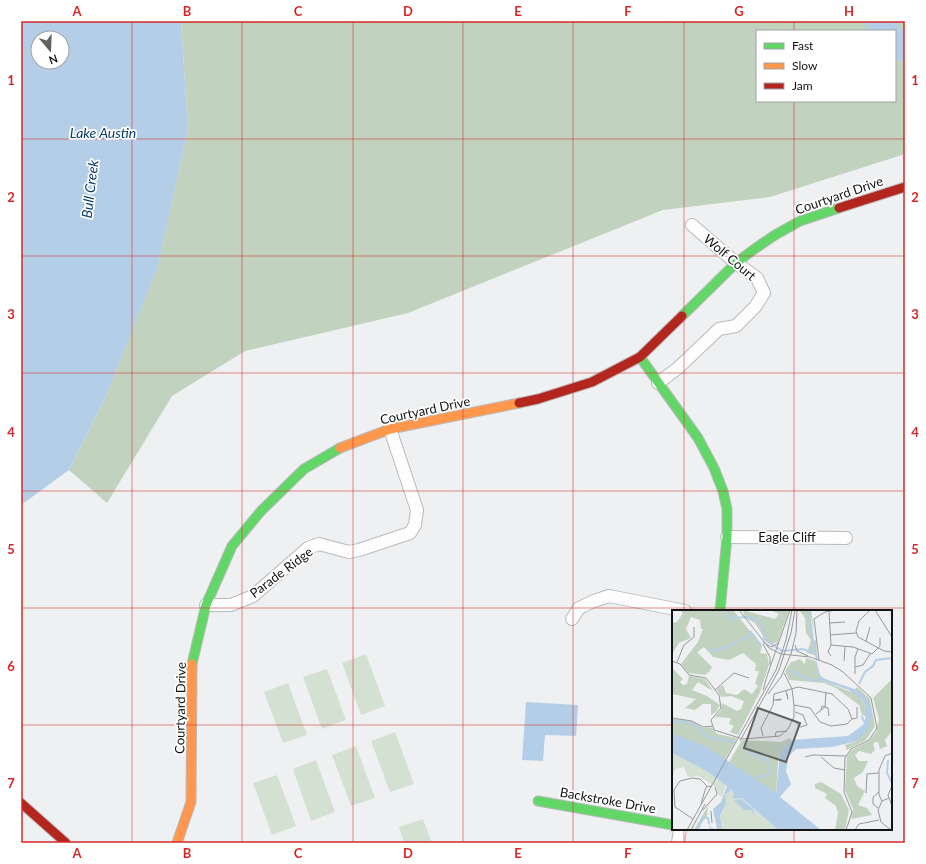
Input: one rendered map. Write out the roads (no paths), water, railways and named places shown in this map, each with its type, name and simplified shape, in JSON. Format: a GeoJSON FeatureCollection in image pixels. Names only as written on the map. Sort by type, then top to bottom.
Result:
{"type":"FeatureCollection","features":[{"type":"Feature","properties":{"kind":"street","name":"Courtyard Drive"},"geometry":{"type":"LineString","coordinates":[[177,843],[191,802],[192,662],[206,605],[232,546],[261,512],[304,469],[338,449],[390,429],[538,399],[592,382],[640,357],[736,263],[753,250],[800,221],[905,187]]}},
{"type":"Feature","properties":{"kind":"street","name":"Wolf Court"},"geometry":{"type":"LineString","coordinates":[[658,383],[678,368],[719,329],[736,326],[755,307],[764,293],[757,278],[736,263],[692,225]]}},
{"type":"Feature","properties":{"kind":"street"},"geometry":{"type":"LineString","coordinates":[[640,357],[698,438],[714,468],[723,491],[727,509],[727,537],[720,610]]}},
{"type":"Feature","properties":{"kind":"street","name":"Parade Ridge"},"geometry":{"type":"LineString","coordinates":[[206,605],[231,605],[252,596],[308,548],[319,544],[349,552],[410,533],[415,525],[417,510],[390,429]]}},
{"type":"Feature","properties":{"kind":"street","name":"Eagle Cliff"},"geometry":{"type":"LineString","coordinates":[[727,537],[846,538]]}},
{"type":"Feature","properties":{"kind":"street"},"geometry":{"type":"LineString","coordinates":[[572,619],[579,608],[609,596],[681,610]]}},
{"type":"Feature","properties":{"kind":"street","name":"Backstroke Drive"},"geometry":{"type":"LineString","coordinates":[[538,801],[672,825]]}},
{"type":"Feature","properties":{"kind":"street"},"geometry":{"type":"LineString","coordinates":[[21,803],[66,843]]}},
{"type":"Feature","properties":{"kind":"street"},"geometry":{"type":"LineString","coordinates":[[678,843],[680,830]]}},
{"type":"Feature","properties":{"kind":"water","name":"Lake Austin"},"geometry":{"type":"Polygon","coordinates":[[[21,21],[181,21],[188,129],[157,269],[105,398],[69,470],[21,505],[21,21]]]}},
{"type":"Feature","properties":{"kind":"water"},"geometry":{"type":"Polygon","coordinates":[[[526,702],[578,705],[576,736],[545,735],[543,761],[522,760],[526,702]]]}},
{"type":"Feature","properties":{"kind":"waterway"},"geometry":{"type":"LineString","coordinates":[[878,21],[885,30]]}},
{"type":"Feature","properties":{"kind":"waterway"},"geometry":{"type":"LineString","coordinates":[[896,42],[899,47],[905,48]]}},
{"type":"Feature","properties":{"kind":"water label","name":"Bull Creek"},"geometry":{"type":"Point","coordinates":[90,189]}}]}
